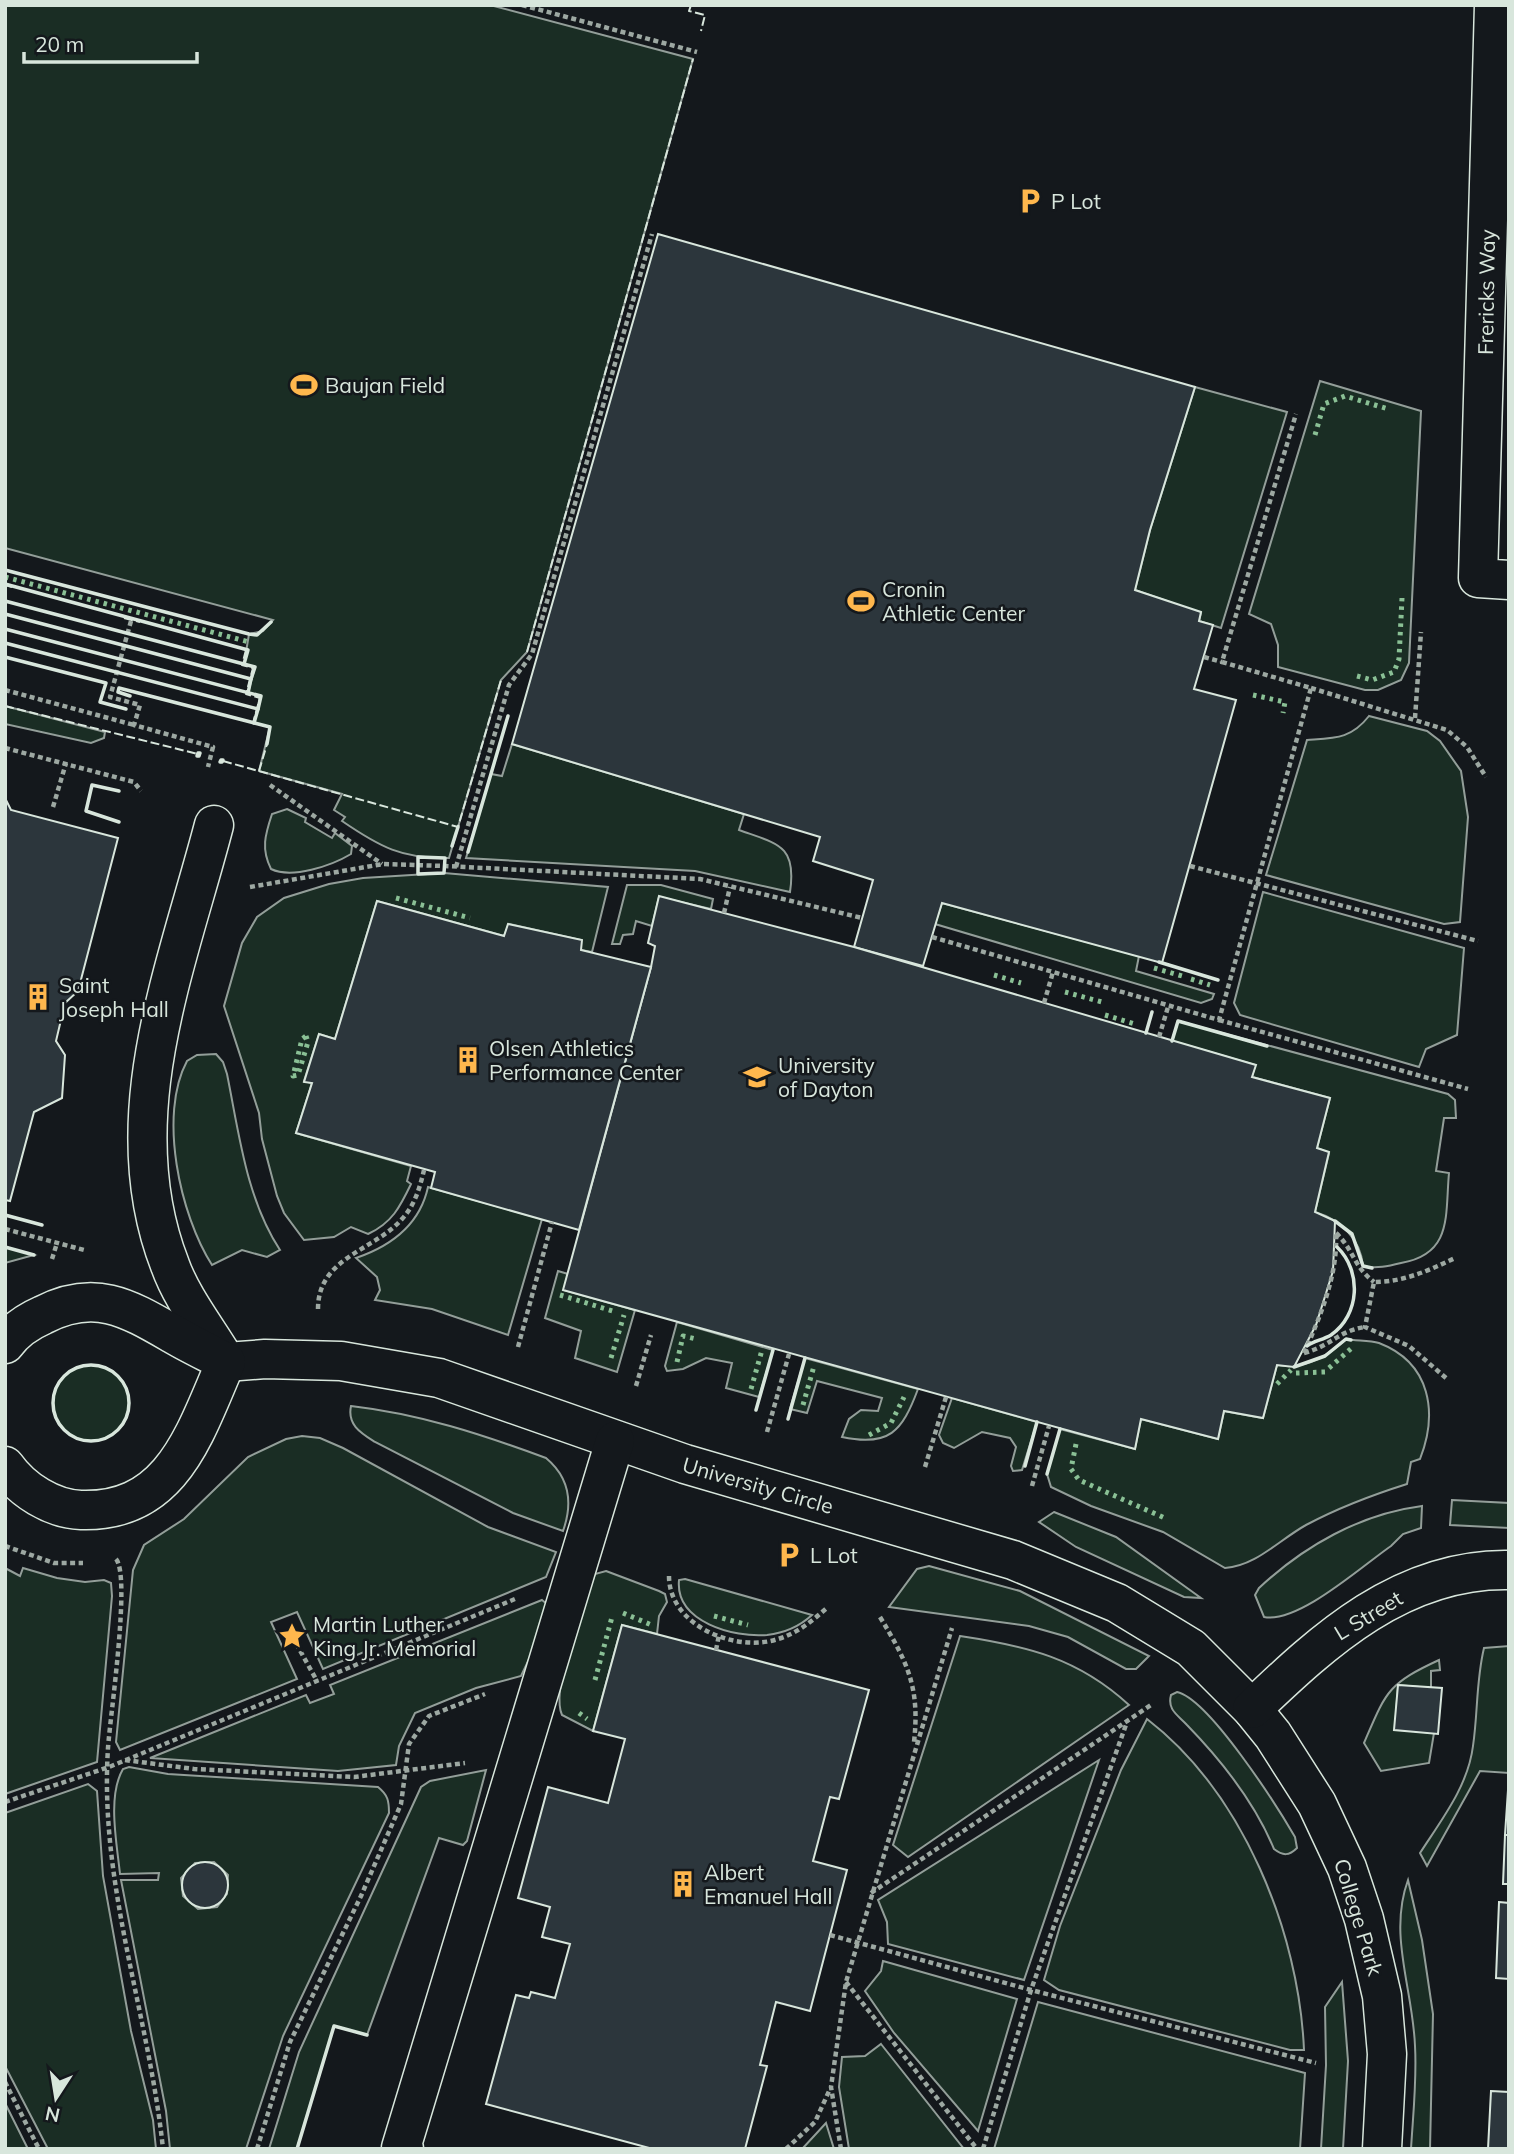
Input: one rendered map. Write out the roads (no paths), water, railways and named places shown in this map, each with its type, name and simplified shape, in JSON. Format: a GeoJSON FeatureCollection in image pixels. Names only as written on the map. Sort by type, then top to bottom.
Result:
{"type":"FeatureCollection","features":[{"type":"Feature","properties":{"kind":"street","name":"Frericks Way"},"geometry":{"type":"LineString","coordinates":[[1493,579],[1494,5]]}},
{"type":"Feature","properties":{"kind":"street"},"geometry":{"type":"LineString","coordinates":[[214,825],[158,1034],[151,1074],[146,1138],[153,1201],[170,1267],[226,1362]]}},
{"type":"Feature","properties":{"kind":"street"},"geometry":{"type":"LineString","coordinates":[[5,1344],[26,1323],[58,1307],[104,1303],[135,1311],[226,1362]]}},
{"type":"Feature","properties":{"kind":"street","name":"University Circle"},"geometry":{"type":"LineString","coordinates":[[226,1362],[265,1359],[341,1362],[392,1368],[471,1388],[615,1441],[1013,1560],[1067,1580],[1117,1603],[1191,1648],[1252,1709]]}},
{"type":"Feature","properties":{"kind":"street"},"geometry":{"type":"LineString","coordinates":[[5,1466],[13,1477],[39,1498],[70,1509],[103,1510],[135,1502],[162,1482],[182,1456],[226,1362]]}},
{"type":"Feature","properties":{"kind":"street"},"geometry":{"type":"LineString","coordinates":[[404,2149],[401,2148],[615,1441]]}},
{"type":"Feature","properties":{"kind":"street","name":"L Street"},"geometry":{"type":"LineString","coordinates":[[1252,1709],[1327,1640],[1370,1610],[1412,1589],[1465,1574],[1509,1570]]}},
{"type":"Feature","properties":{"kind":"street","name":"College Park"},"geometry":{"type":"LineString","coordinates":[[1252,1709],[1317,1804],[1347,1868],[1364,1919],[1382,1996],[1385,2023],[1382,2149]]}},
{"type":"Feature","properties":{"kind":"place","name":"P Lot"},"geometry":{"type":"Point","coordinates":[1030,201]}},
{"type":"Feature","properties":{"kind":"place","name":"Baujan Field"},"geometry":{"type":"Point","coordinates":[304,385]}},
{"type":"Feature","properties":{"kind":"place","name":"Cronin Athletic Center"},"geometry":{"type":"Point","coordinates":[861,601]}},
{"type":"Feature","properties":{"kind":"place","name":"Saint Joseph Hall"},"geometry":{"type":"Point","coordinates":[38,997]}},
{"type":"Feature","properties":{"kind":"place","name":"Olsen Athletics Performance Center"},"geometry":{"type":"Point","coordinates":[468,1060]}},
{"type":"Feature","properties":{"kind":"place","name":"University of Dayton"},"geometry":{"type":"Point","coordinates":[757,1077]}},
{"type":"Feature","properties":{"kind":"place","name":"L Lot"},"geometry":{"type":"Point","coordinates":[789,1555]}},
{"type":"Feature","properties":{"kind":"place","name":"Martin Luther King Jr. Memorial"},"geometry":{"type":"Point","coordinates":[292,1636]}},
{"type":"Feature","properties":{"kind":"place","name":"Albert Emanuel Hall"},"geometry":{"type":"Point","coordinates":[683,1884]}}]}
